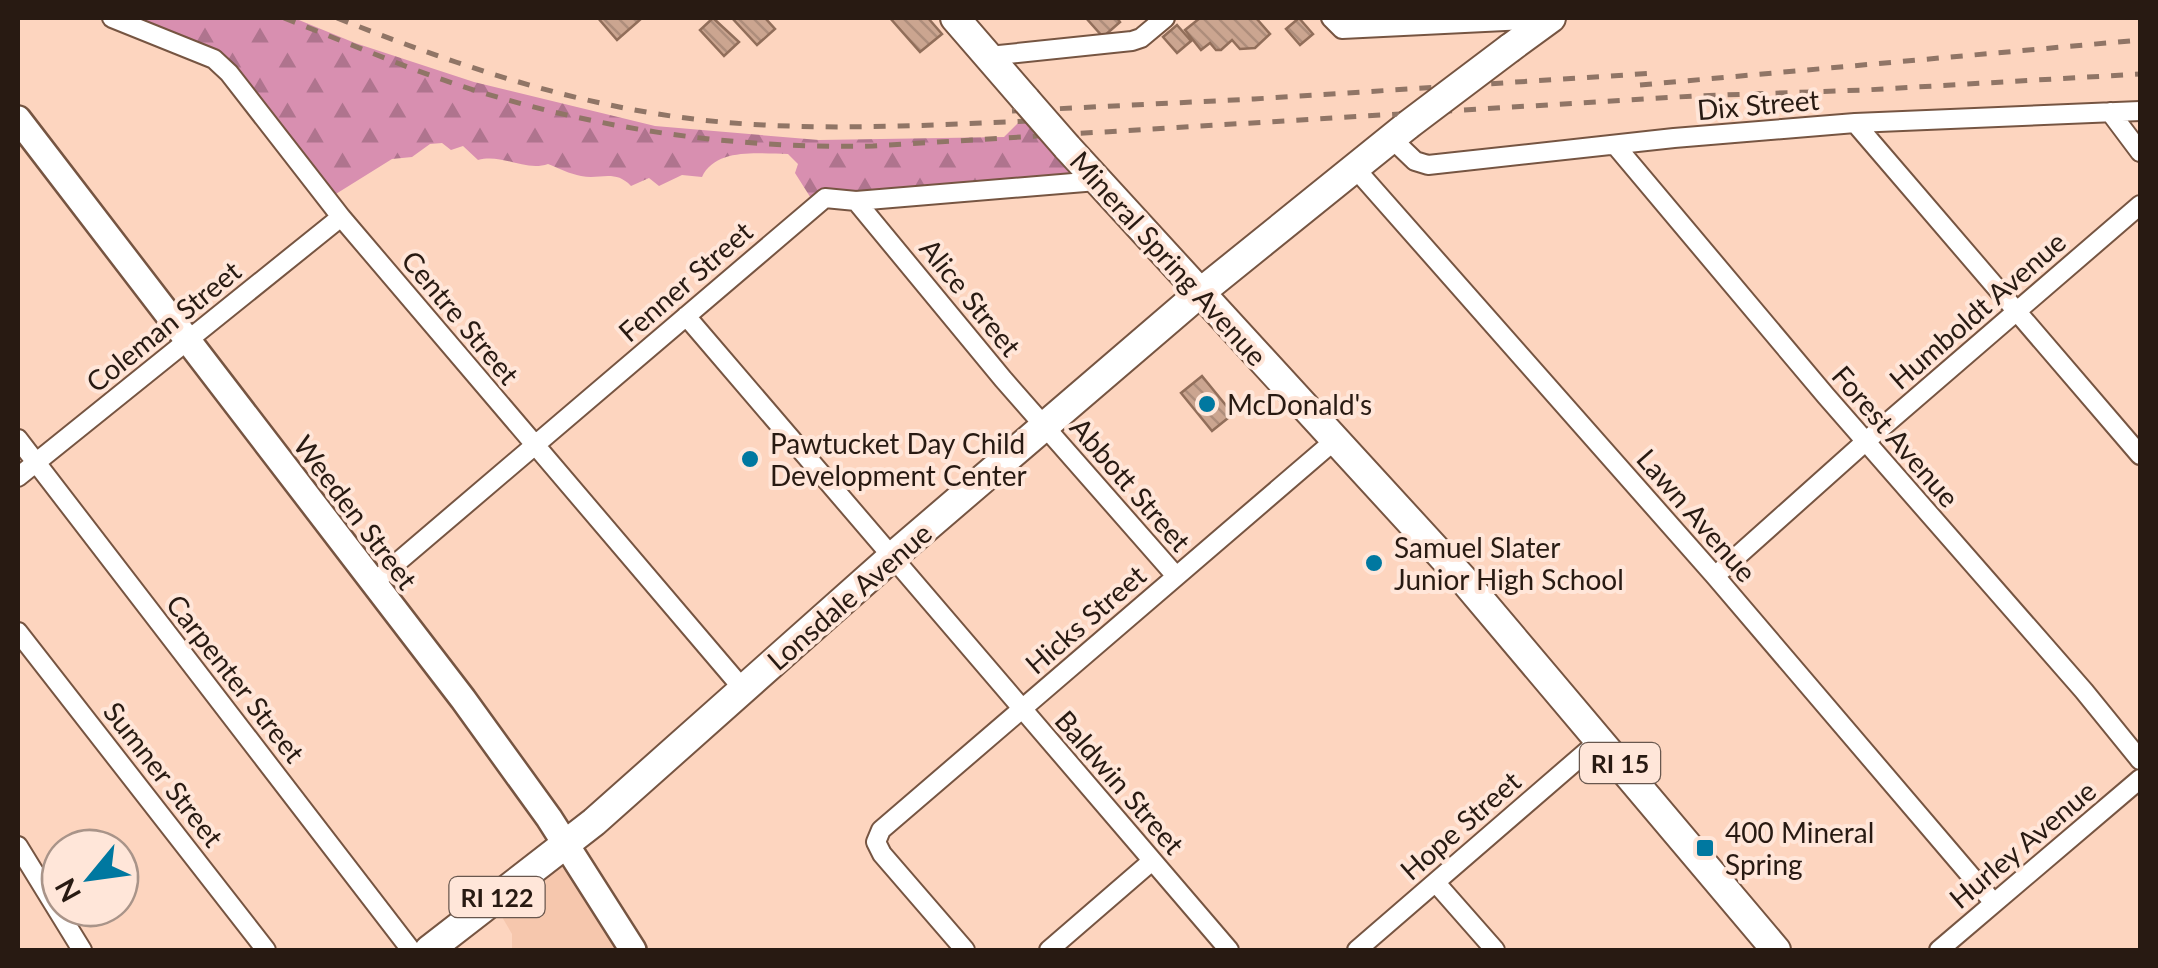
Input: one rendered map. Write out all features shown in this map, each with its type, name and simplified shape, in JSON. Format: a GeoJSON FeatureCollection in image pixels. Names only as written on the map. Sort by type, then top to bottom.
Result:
{"type":"FeatureCollection","features":[{"type":"Feature","properties":{"kind":"main road","name":"Mineral Spring Avenue"},"geometry":{"type":"LineString","coordinates":[[955,18],[1097,181],[1462,578],[1776,950]]}},
{"type":"Feature","properties":{"kind":"main road","name":"Lonsdale Avenue"},"geometry":{"type":"LineString","coordinates":[[428,950],[566,844],[1200,292],[1354,167],[1550,18]]}},
{"type":"Feature","properties":{"kind":"main road","name":"Weeden Street"},"geometry":{"type":"LineString","coordinates":[[18,118],[26,142],[188,342],[463,700],[566,844],[633,950]]}},
{"type":"Feature","properties":{"kind":"street","name":"Centre Street"},"geometry":{"type":"LineString","coordinates":[[112,18],[214,60],[229,73],[342,217],[744,689]]}},
{"type":"Feature","properties":{"kind":"street"},"geometry":{"type":"LineString","coordinates":[[988,56],[1132,40],[1141,38],[1165,18]]}},
{"type":"Feature","properties":{"kind":"street"},"geometry":{"type":"LineString","coordinates":[[1331,18],[1342,30],[1550,18]]}},
{"type":"Feature","properties":{"kind":"street","name":"Dix Street"},"geometry":{"type":"LineString","coordinates":[[1400,132],[1415,161],[1428,165],[1855,123],[2140,111]]}},
{"type":"Feature","properties":{"kind":"street"},"geometry":{"type":"LineString","coordinates":[[2110,112],[2140,152]]}},
{"type":"Feature","properties":{"kind":"street"},"geometry":{"type":"LineString","coordinates":[[1855,123],[2020,311],[2140,456]]}},
{"type":"Feature","properties":{"kind":"street","name":"Forest Avenue"},"geometry":{"type":"LineString","coordinates":[[1615,145],[2140,760]]}},
{"type":"Feature","properties":{"kind":"street","name":"Lawn Avenue"},"geometry":{"type":"LineString","coordinates":[[1354,167],[1715,576],[1994,903]]}},
{"type":"Feature","properties":{"kind":"street","name":"Fenner Street"},"geometry":{"type":"LineString","coordinates":[[372,584],[825,198],[856,201],[1097,181]]}},
{"type":"Feature","properties":{"kind":"street","name":"Alice Street"},"geometry":{"type":"LineString","coordinates":[[856,201],[1045,427]]}},
{"type":"Feature","properties":{"kind":"street","name":"Humboldt Avenue"},"geometry":{"type":"LineString","coordinates":[[1715,576],[2140,205]]}},
{"type":"Feature","properties":{"kind":"street","name":"Coleman Street"},"geometry":{"type":"LineString","coordinates":[[18,477],[342,217]]}},
{"type":"Feature","properties":{"kind":"street","name":"Baldwin Street"},"geometry":{"type":"LineString","coordinates":[[686,316],[1229,950]]}},
{"type":"Feature","properties":{"kind":"street","name":"Abbott Street"},"geometry":{"type":"LineString","coordinates":[[1045,427],[1176,576]]}},
{"type":"Feature","properties":{"kind":"street","name":"Carpenter Street"},"geometry":{"type":"LineString","coordinates":[[18,439],[411,950]]}},
{"type":"Feature","properties":{"kind":"street","name":"Hicks Street"},"geometry":{"type":"LineString","coordinates":[[965,950],[882,854],[876,842],[880,830],[1022,712],[1334,440]]}},
{"type":"Feature","properties":{"kind":"street","name":"Sumner Street"},"geometry":{"type":"LineString","coordinates":[[18,632],[266,950]]}},
{"type":"Feature","properties":{"kind":"street","name":"Hope Street"},"geometry":{"type":"LineString","coordinates":[[1357,950],[1600,740]]}},
{"type":"Feature","properties":{"kind":"street","name":"Hurley Avenue"},"geometry":{"type":"LineString","coordinates":[[1939,950],[2140,779]]}},
{"type":"Feature","properties":{"kind":"street"},"geometry":{"type":"LineString","coordinates":[[18,846],[82,950]]}},
{"type":"Feature","properties":{"kind":"street"},"geometry":{"type":"LineString","coordinates":[[1049,950],[1152,861]]}},
{"type":"Feature","properties":{"kind":"street"},"geometry":{"type":"LineString","coordinates":[[1436,883],[1495,950]]}},
{"type":"Feature","properties":{"kind":"shaded area"},"geometry":{"type":"Polygon","coordinates":[[[555,845],[638,950],[512,950],[512,934],[492,900],[555,845]]]}},
{"type":"Feature","properties":{"kind":"green space"},"geometry":{"type":"Polygon","coordinates":[[[112,18],[294,18],[355,43],[474,82],[655,126],[819,140],[1004,137],[1034,107],[1098,178],[814,203],[795,173],[798,164],[788,154],[728,157],[709,167],[702,177],[682,175],[659,186],[649,178],[631,186],[619,178],[581,176],[548,164],[478,160],[463,146],[451,150],[442,143],[430,144],[412,157],[392,159],[331,197],[233,77],[112,18]]]}},
{"type":"Feature","properties":{"kind":"building"},"geometry":{"type":"Polygon","coordinates":[[[598,18],[642,18],[617,40],[598,18]]]}},
{"type":"Feature","properties":{"kind":"building"},"geometry":{"type":"Polygon","coordinates":[[[713,18],[739,42],[724,56],[700,30],[713,18]]]}},
{"type":"Feature","properties":{"kind":"building"},"geometry":{"type":"Polygon","coordinates":[[[732,18],[765,18],[775,29],[757,45],[732,18]]]}},
{"type":"Feature","properties":{"kind":"building"},"geometry":{"type":"Polygon","coordinates":[[[890,18],[928,18],[942,34],[920,52],[890,18]]]}},
{"type":"Feature","properties":{"kind":"building"},"geometry":{"type":"Polygon","coordinates":[[[1086,18],[1117,18],[1120,22],[1103,37],[1086,18]]]}},
{"type":"Feature","properties":{"kind":"building"},"geometry":{"type":"Polygon","coordinates":[[[1200,18],[1256,18],[1270,34],[1255,48],[1240,49],[1232,40],[1221,50],[1210,43],[1201,50],[1185,30],[1200,18]]]}},
{"type":"Feature","properties":{"kind":"building"},"geometry":{"type":"Polygon","coordinates":[[[1299,18],[1313,34],[1300,45],[1286,29],[1299,18]]]}},
{"type":"Feature","properties":{"kind":"building"},"geometry":{"type":"Polygon","coordinates":[[[1177,25],[1191,41],[1177,53],[1163,37],[1177,25]]]}},
{"type":"Feature","properties":{"kind":"building","name":"McDonald's"},"geometry":{"type":"Polygon","coordinates":[[[1202,376],[1233,414],[1212,431],[1181,393],[1202,376]]]}},
{"type":"Feature","properties":{"kind":"railway"},"geometry":{"type":"LineString","coordinates":[[284,18],[439,78],[562,114],[716,140],[820,146],[2140,74]]}},
{"type":"Feature","properties":{"kind":"railway"},"geometry":{"type":"LineString","coordinates":[[337,18],[494,75],[658,114],[797,126],[1031,121]]}},
{"type":"Feature","properties":{"kind":"railway"},"geometry":{"type":"LineString","coordinates":[[1640,85],[2140,40]]}},
{"type":"Feature","properties":{"kind":"railway"},"geometry":{"type":"LineString","coordinates":[[1012,111],[1656,73]]}},
{"type":"Feature","properties":{"kind":"place","name":"McDonald's"},"geometry":{"type":"Point","coordinates":[1207,404]}},
{"type":"Feature","properties":{"kind":"place","name":"Pawtucket Day Child Development Center"},"geometry":{"type":"Point","coordinates":[750,459]}},
{"type":"Feature","properties":{"kind":"place","name":"Samuel Slater Junior High School"},"geometry":{"type":"Point","coordinates":[1374,563]}},
{"type":"Feature","properties":{"kind":"place","name":"400 Mineral Spring"},"geometry":{"type":"Point","coordinates":[1705,848]}}]}
